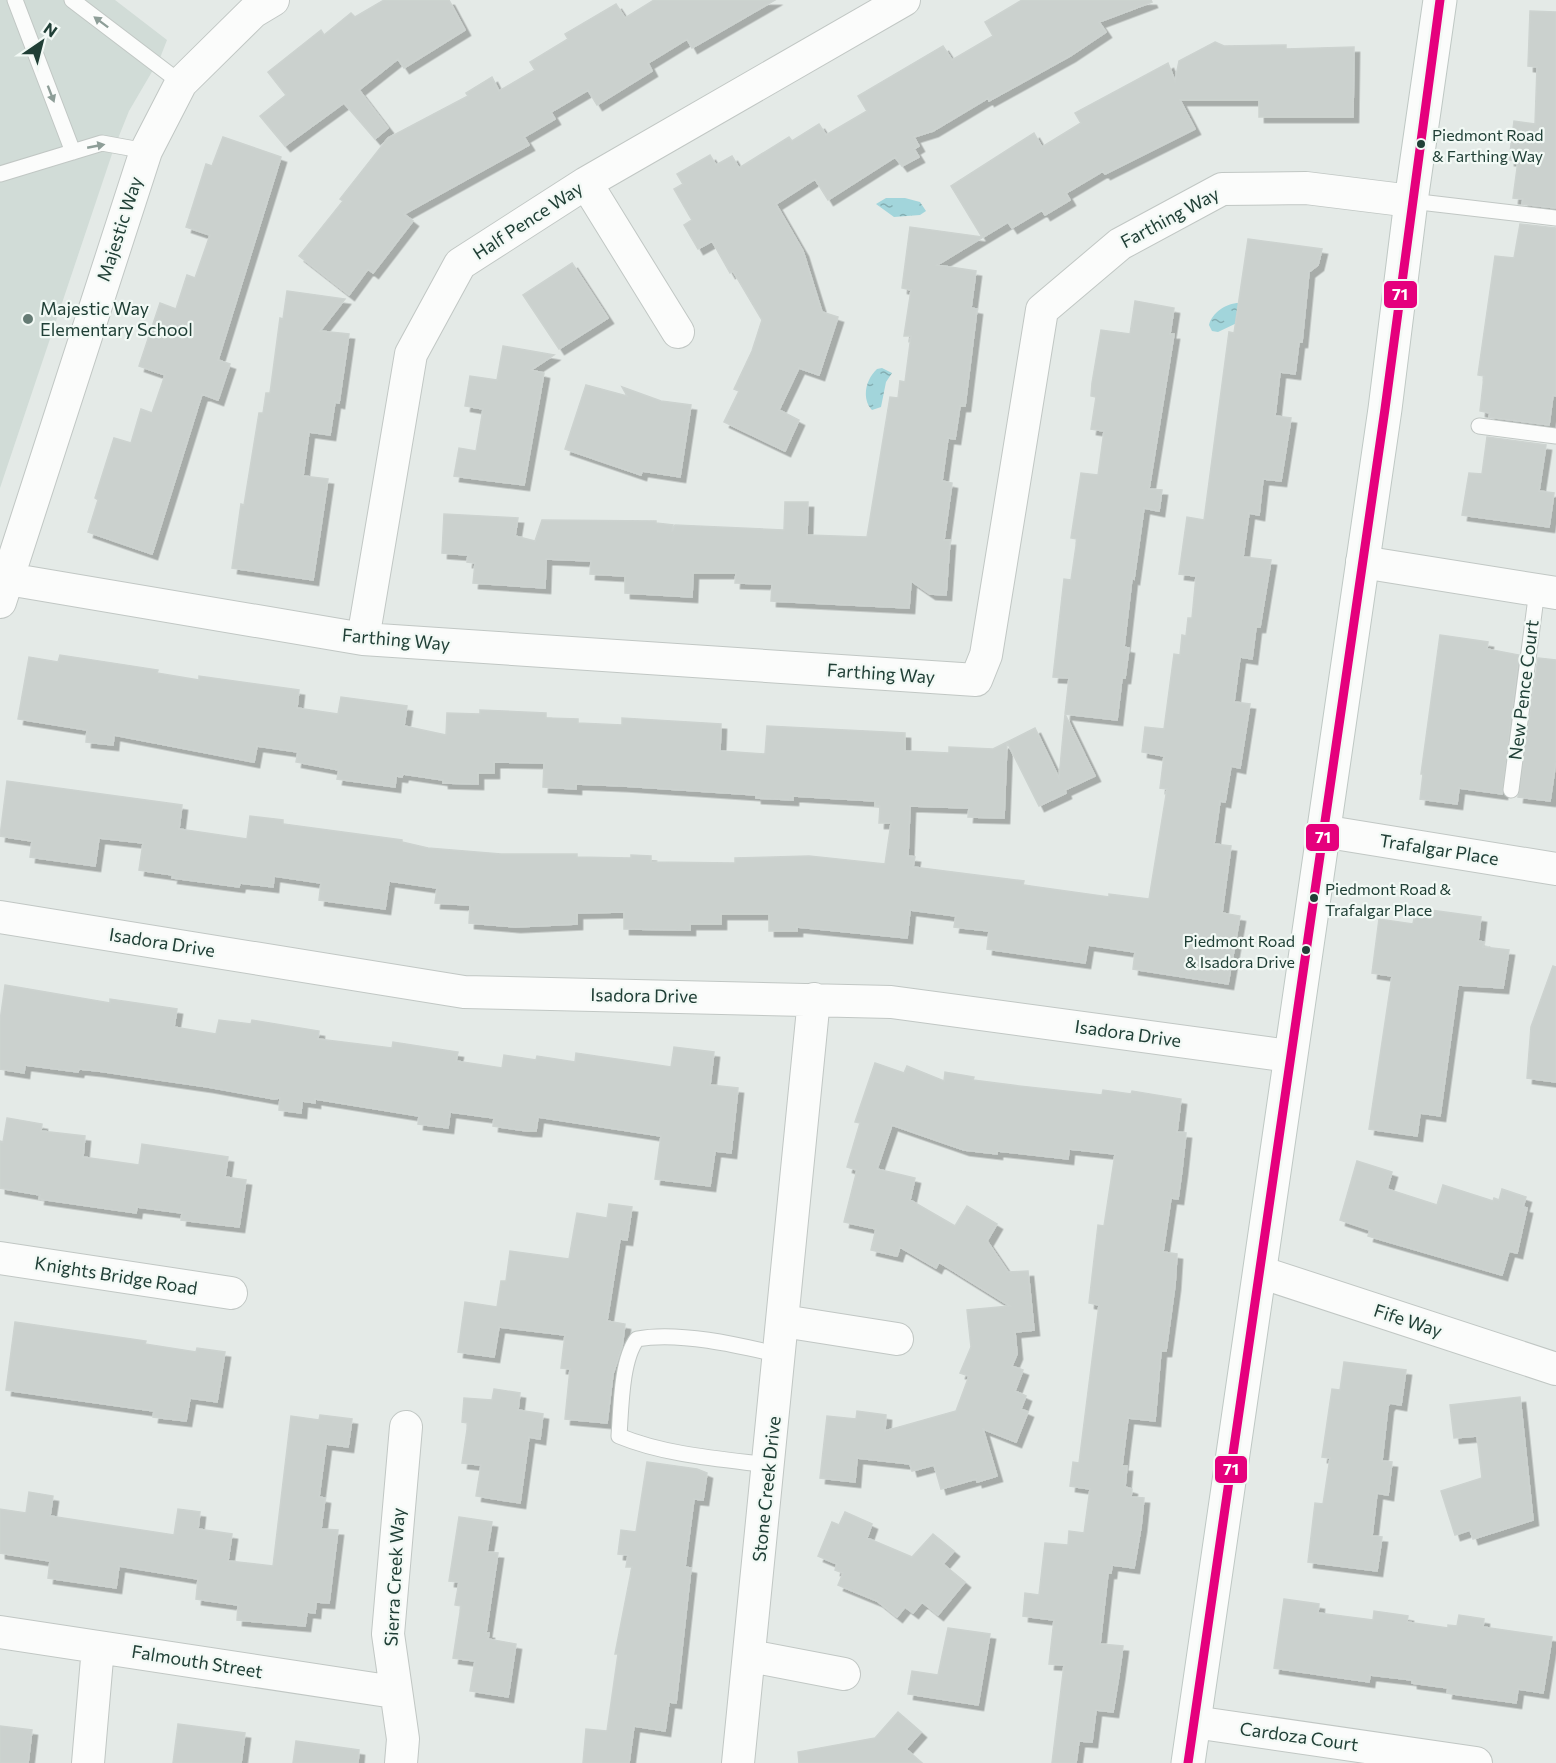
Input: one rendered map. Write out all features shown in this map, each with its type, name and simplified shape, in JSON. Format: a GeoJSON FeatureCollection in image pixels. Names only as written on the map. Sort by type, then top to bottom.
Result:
{"type":"FeatureCollection","features":[{"type":"Feature","properties":{"kind":"main road"},"geometry":{"type":"LineString","coordinates":[[1188,1763],[1385,410],[1411,201],[1440,0]]}},
{"type":"Feature","properties":{"kind":"street","name":"Majestic Way"},"geometry":{"type":"LineString","coordinates":[[4,590],[146,151],[181,83],[253,12],[273,0]]}},
{"type":"Feature","properties":{"kind":"street","name":"Half Pence Way"},"geometry":{"type":"LineString","coordinates":[[363,639],[411,354],[460,264],[586,183],[904,0]]}},
{"type":"Feature","properties":{"kind":"street"},"geometry":{"type":"LineString","coordinates":[[586,183],[678,332]]}},
{"type":"Feature","properties":{"kind":"street","name":"Farthing Way"},"geometry":{"type":"LineString","coordinates":[[4,590],[363,639],[976,680],[986,655],[1042,310],[1120,244],[1222,189],[1306,188],[1411,201]]}},
{"type":"Feature","properties":{"kind":"street"},"geometry":{"type":"LineString","coordinates":[[1362,562],[1546,592]]}},
{"type":"Feature","properties":{"kind":"street","name":"Trafalgar Place"},"geometry":{"type":"LineString","coordinates":[[1322,831],[1556,869]]}},
{"type":"Feature","properties":{"kind":"street","name":"Isadora Drive"},"geometry":{"type":"LineString","coordinates":[[0,917],[464,992],[891,1002],[1290,1056]]}},
{"type":"Feature","properties":{"kind":"street","name":"Stone Creek Drive"},"geometry":{"type":"LineString","coordinates":[[738,1763],[814,999]]}},
{"type":"Feature","properties":{"kind":"street","name":"Knights Bridge Road"},"geometry":{"type":"LineString","coordinates":[[0,1258],[231,1293]]}},
{"type":"Feature","properties":{"kind":"street","name":"Fife Way"},"geometry":{"type":"LineString","coordinates":[[1260,1272],[1556,1369]]}},
{"type":"Feature","properties":{"kind":"street"},"geometry":{"type":"LineString","coordinates":[[783,1321],[897,1338]]}},
{"type":"Feature","properties":{"kind":"street","name":"Sierra Creek Way"},"geometry":{"type":"LineString","coordinates":[[401,1763],[403,1739],[394,1692],[388,1634],[406,1427]]}},
{"type":"Feature","properties":{"kind":"street","name":"Falmouth Street"},"geometry":{"type":"LineString","coordinates":[[0,1632],[394,1692]]}},
{"type":"Feature","properties":{"kind":"street"},"geometry":{"type":"LineString","coordinates":[[88,1763],[98,1647]]}},
{"type":"Feature","properties":{"kind":"street"},"geometry":{"type":"LineString","coordinates":[[750,1656],[844,1674]]}},
{"type":"Feature","properties":{"kind":"street","name":"Cardoza Court"},"geometry":{"type":"LineString","coordinates":[[1194,1722],[1476,1763]]}},
{"type":"Feature","properties":{"kind":"lane"},"geometry":{"type":"LineString","coordinates":[[15,0],[73,152]]}},
{"type":"Feature","properties":{"kind":"lane"},"geometry":{"type":"LineString","coordinates":[[72,0],[181,83]]}},
{"type":"Feature","properties":{"kind":"lane"},"geometry":{"type":"LineString","coordinates":[[0,174],[102,143],[146,151]]}},
{"type":"Feature","properties":{"kind":"lane"},"geometry":{"type":"LineString","coordinates":[[1411,201],[1556,218]]}},
{"type":"Feature","properties":{"kind":"lane"},"geometry":{"type":"LineString","coordinates":[[1479,426],[1556,436]]}},
{"type":"Feature","properties":{"kind":"lane","name":"New Pence Court"},"geometry":{"type":"LineString","coordinates":[[1511,790],[1546,592]]}},
{"type":"Feature","properties":{"kind":"lane"},"geometry":{"type":"LineString","coordinates":[[769,1465],[708,1457],[632,1442],[619,1436],[621,1410],[628,1350],[637,1339],[652,1336],[716,1343],[780,1355]]}},
{"type":"Feature","properties":{"kind":"shaded area","name":"Majestic Way Elementary School"},"geometry":{"type":"Polygon","coordinates":[[[0,0],[115,0],[167,40],[160,58],[129,111],[113,151],[0,488],[0,0]]]}},
{"type":"Feature","properties":{"kind":"water"},"geometry":{"type":"Polygon","coordinates":[[[886,198],[905,198],[920,202],[926,211],[920,215],[894,217],[876,204],[886,198]]]}},
{"type":"Feature","properties":{"kind":"water"},"geometry":{"type":"Polygon","coordinates":[[[1239,303],[1241,321],[1218,332],[1212,331],[1209,325],[1216,313],[1229,305],[1239,303]]]}},
{"type":"Feature","properties":{"kind":"water"},"geometry":{"type":"Polygon","coordinates":[[[882,368],[892,373],[886,382],[881,407],[872,410],[867,400],[866,389],[873,373],[882,368]]]}},
{"type":"Feature","properties":{"kind":"building"},"geometry":{"type":"Polygon","coordinates":[[[384,0],[449,0],[465,30],[404,68],[398,59],[359,90],[388,128],[375,139],[344,103],[285,146],[260,116],[286,95],[268,72],[321,30],[324,35],[351,13],[355,17],[384,0]]]}},
{"type":"Feature","properties":{"kind":"building"},"geometry":{"type":"Polygon","coordinates":[[[654,0],[775,0],[692,48],[687,39],[648,63],[652,71],[597,105],[588,90],[551,112],[555,119],[524,137],[529,145],[404,214],[413,221],[373,273],[368,269],[349,295],[299,256],[343,201],[340,199],[388,138],[468,96],[466,93],[492,77],[499,91],[535,70],[530,62],[568,39],[565,34],[616,4],[625,18],[654,0]]]}},
{"type":"Feature","properties":{"kind":"building"},"geometry":{"type":"Polygon","coordinates":[[[1022,0],[1151,0],[1152,2],[1099,22],[1106,32],[1070,56],[989,101],[988,98],[933,131],[914,137],[919,146],[914,149],[919,157],[902,166],[895,157],[828,200],[815,179],[776,204],[803,251],[822,312],[838,317],[819,375],[799,368],[779,410],[799,420],[785,451],[724,422],[739,391],[734,389],[752,351],[762,320],[733,271],[730,273],[712,241],[698,249],[684,225],[692,220],[674,189],[683,184],[677,174],[710,155],[716,165],[732,156],[739,168],[789,137],[792,141],[819,124],[826,135],[867,111],[858,96],[943,46],[952,60],[993,36],[985,22],[1022,0]]]}},
{"type":"Feature","properties":{"kind":"building"},"geometry":{"type":"Polygon","coordinates":[[[1530,11],[1556,12],[1556,208],[1522,204],[1523,199],[1513,198],[1518,161],[1509,160],[1514,121],[1535,124],[1537,67],[1528,66],[1530,11]]]}},
{"type":"Feature","properties":{"kind":"building"},"geometry":{"type":"Polygon","coordinates":[[[1215,42],[1224,46],[1286,45],[1286,49],[1354,47],[1353,117],[1259,117],[1259,100],[1180,100],[1195,129],[1105,174],[1103,171],[1066,193],[1070,200],[1045,215],[1042,210],[1012,228],[1008,222],[937,265],[976,271],[971,308],[977,309],[965,406],[960,406],[955,439],[948,438],[942,481],[952,483],[944,540],[950,540],[946,595],[930,594],[911,581],[909,608],[771,601],[772,584],[735,583],[736,573],[693,573],[692,597],[625,593],[625,576],[590,574],[591,561],[546,559],[545,588],[473,583],[475,563],[467,562],[468,555],[442,553],[444,514],[518,518],[515,536],[535,541],[542,520],[656,521],[656,523],[673,525],[672,532],[675,525],[784,530],[785,502],[808,502],[807,535],[867,537],[890,397],[898,398],[900,381],[905,382],[911,336],[904,336],[911,290],[902,288],[910,227],[982,237],[951,186],[1034,133],[1042,147],[1081,123],[1075,113],[1168,63],[1175,81],[1179,61],[1215,42]]]}},
{"type":"Feature","properties":{"kind":"building"},"geometry":{"type":"Polygon","coordinates":[[[223,137],[281,157],[218,360],[230,364],[218,400],[202,394],[152,554],[88,532],[98,500],[95,498],[114,438],[131,443],[141,409],[152,413],[165,375],[139,366],[160,303],[176,309],[187,275],[195,278],[210,235],[186,227],[206,164],[212,166],[223,137]]]}},
{"type":"Feature","properties":{"kind":"building"},"geometry":{"type":"Polygon","coordinates":[[[1520,224],[1556,228],[1556,396],[1553,395],[1549,425],[1489,417],[1490,413],[1480,411],[1484,376],[1478,375],[1495,256],[1514,258],[1520,224]]]}},
{"type":"Feature","properties":{"kind":"building"},"geometry":{"type":"Polygon","coordinates":[[[1248,239],[1322,249],[1318,265],[1309,272],[1302,342],[1299,342],[1295,374],[1280,372],[1275,416],[1291,418],[1281,481],[1263,479],[1259,515],[1249,513],[1243,557],[1271,560],[1260,627],[1256,627],[1252,659],[1240,657],[1234,702],[1250,704],[1240,768],[1231,766],[1225,802],[1220,801],[1214,844],[1231,846],[1222,913],[1240,916],[1228,984],[1133,969],[1135,952],[1088,945],[1085,963],[987,949],[989,931],[954,927],[956,916],[910,910],[907,938],[797,927],[797,931],[769,931],[769,914],[721,914],[721,924],[690,924],[690,930],[624,929],[624,912],[577,913],[577,924],[515,927],[469,923],[470,905],[435,903],[437,888],[389,881],[385,909],[319,900],[321,883],[274,876],[273,887],[240,883],[239,887],[172,878],[173,875],[139,870],[143,843],[99,838],[95,866],[30,857],[32,841],[0,836],[7,781],[182,805],[179,829],[247,839],[250,816],[283,820],[283,824],[402,840],[402,842],[428,848],[501,854],[577,854],[577,857],[631,858],[631,855],[651,856],[651,862],[735,863],[735,858],[809,856],[885,864],[891,823],[879,823],[880,806],[875,806],[875,801],[793,796],[793,800],[756,798],[756,795],[576,784],[576,789],[543,787],[544,763],[494,762],[494,773],[478,773],[478,784],[443,783],[443,780],[403,774],[402,777],[396,776],[395,787],[337,779],[339,770],[296,762],[298,752],[257,746],[254,762],[114,735],[113,745],[86,742],[87,730],[18,719],[29,657],[58,662],[60,655],[158,670],[157,673],[199,680],[199,676],[299,690],[297,708],[338,714],[341,697],[407,706],[404,726],[446,735],[447,713],[480,714],[480,710],[546,713],[546,718],[578,719],[578,723],[622,725],[622,718],[721,724],[720,751],[765,754],[767,726],[905,733],[905,751],[949,753],[949,747],[993,749],[1007,742],[1004,818],[968,817],[969,808],[910,806],[908,856],[915,857],[913,867],[1024,881],[1023,885],[1109,897],[1109,894],[1149,899],[1167,789],[1160,788],[1164,756],[1142,752],[1145,727],[1164,729],[1174,654],[1180,655],[1182,635],[1186,636],[1188,618],[1192,618],[1196,576],[1179,574],[1187,517],[1204,520],[1229,332],[1234,333],[1248,239]]]}},
{"type":"Feature","properties":{"kind":"building"},"geometry":{"type":"Polygon","coordinates":[[[572,263],[608,318],[559,349],[523,295],[572,263]]]}},
{"type":"Feature","properties":{"kind":"building"},"geometry":{"type":"Polygon","coordinates":[[[287,291],[345,299],[320,331],[349,334],[339,403],[335,402],[330,435],[309,432],[303,476],[328,479],[313,580],[232,568],[241,504],[244,505],[259,413],[263,413],[266,393],[270,393],[280,318],[283,319],[287,291]]]}},
{"type":"Feature","properties":{"kind":"building"},"geometry":{"type":"Polygon","coordinates":[[[1135,301],[1174,308],[1170,334],[1174,334],[1149,489],[1162,490],[1159,511],[1144,508],[1134,579],[1132,578],[1124,647],[1129,648],[1125,678],[1122,678],[1117,720],[1065,714],[1069,678],[1053,677],[1064,579],[1071,580],[1077,539],[1071,538],[1081,473],[1098,475],[1104,431],[1091,429],[1096,397],[1091,396],[1101,330],[1130,334],[1135,301]]]}},
{"type":"Feature","properties":{"kind":"building"},"geometry":{"type":"Polygon","coordinates":[[[503,346],[554,355],[531,370],[544,373],[524,485],[454,476],[459,448],[476,451],[483,409],[465,406],[470,376],[497,380],[503,346]]]}},
{"type":"Feature","properties":{"kind":"building"},"geometry":{"type":"Polygon","coordinates":[[[586,385],[627,396],[622,387],[661,401],[691,405],[680,477],[642,471],[641,475],[565,449],[586,385]]]}},
{"type":"Feature","properties":{"kind":"building"},"geometry":{"type":"Polygon","coordinates":[[[1487,437],[1546,445],[1539,491],[1554,493],[1549,527],[1462,515],[1469,473],[1482,474],[1487,437]]]}},
{"type":"Feature","properties":{"kind":"building"},"geometry":{"type":"Polygon","coordinates":[[[1440,635],[1488,642],[1487,649],[1519,655],[1502,794],[1459,788],[1457,804],[1420,799],[1423,774],[1421,774],[1440,635]]]}},
{"type":"Feature","properties":{"kind":"building"},"geometry":{"type":"Polygon","coordinates":[[[1538,658],[1556,660],[1556,761],[1550,801],[1518,797],[1538,658]]]}},
{"type":"Feature","properties":{"kind":"building"},"geometry":{"type":"Polygon","coordinates":[[[1065,714],[1095,776],[1065,790],[1066,793],[1039,806],[1007,742],[1035,728],[1059,778],[1065,714]]]}},
{"type":"Feature","properties":{"kind":"building"},"geometry":{"type":"Polygon","coordinates":[[[1416,908],[1481,917],[1478,941],[1484,942],[1483,947],[1509,950],[1503,988],[1458,985],[1440,1116],[1420,1113],[1417,1136],[1369,1129],[1392,976],[1372,973],[1379,919],[1413,924],[1416,908]]]}},
{"type":"Feature","properties":{"kind":"building"},"geometry":{"type":"Polygon","coordinates":[[[1553,966],[1556,967],[1556,1082],[1527,1078],[1531,1027],[1553,966]]]}},
{"type":"Feature","properties":{"kind":"building"},"geometry":{"type":"Polygon","coordinates":[[[5,985],[110,1003],[110,999],[177,1009],[174,1027],[216,1034],[219,1020],[251,1024],[252,1020],[319,1031],[318,1039],[392,1048],[393,1042],[458,1052],[456,1061],[502,1068],[504,1055],[536,1060],[537,1056],[575,1062],[576,1053],[671,1067],[674,1047],[714,1052],[710,1085],[738,1088],[731,1153],[715,1151],[710,1186],[655,1179],[661,1136],[538,1117],[536,1131],[527,1131],[493,1126],[494,1118],[450,1112],[448,1128],[418,1124],[419,1116],[315,1099],[315,1103],[302,1101],[301,1113],[279,1110],[280,1098],[274,1099],[208,1087],[79,1069],[78,1072],[25,1065],[24,1073],[0,1069],[0,1021],[5,985]]]}},
{"type":"Feature","properties":{"kind":"building"},"geometry":{"type":"Polygon","coordinates":[[[875,1063],[904,1073],[907,1066],[944,1081],[945,1072],[974,1077],[973,1080],[1019,1086],[1102,1095],[1103,1090],[1131,1094],[1132,1091],[1181,1099],[1177,1132],[1186,1133],[1182,1170],[1178,1199],[1171,1198],[1163,1252],[1177,1254],[1175,1285],[1166,1351],[1161,1351],[1155,1421],[1128,1418],[1122,1466],[1127,1466],[1125,1487],[1132,1489],[1131,1497],[1144,1498],[1141,1527],[1134,1568],[1112,1565],[1111,1573],[1108,1573],[1100,1644],[1123,1646],[1119,1675],[1113,1712],[1096,1710],[1092,1742],[1079,1741],[1076,1763],[1052,1763],[1064,1665],[1049,1664],[1054,1620],[1023,1616],[1025,1593],[1039,1595],[1045,1543],[1068,1545],[1069,1531],[1084,1533],[1090,1489],[1070,1486],[1073,1462],[1079,1463],[1099,1305],[1089,1303],[1098,1225],[1104,1226],[1115,1154],[1069,1149],[1068,1159],[997,1151],[997,1154],[964,1150],[892,1125],[877,1169],[915,1178],[910,1200],[955,1226],[967,1206],[997,1224],[987,1241],[1008,1272],[1028,1271],[1034,1330],[1015,1332],[1017,1354],[1012,1366],[1023,1370],[1015,1391],[1026,1396],[1021,1409],[1028,1412],[1016,1442],[983,1429],[997,1476],[977,1482],[976,1479],[941,1489],[934,1465],[912,1471],[910,1464],[857,1458],[855,1482],[820,1478],[827,1416],[856,1419],[857,1411],[886,1415],[885,1431],[956,1411],[969,1376],[960,1373],[971,1347],[967,1310],[1010,1306],[939,1262],[936,1268],[900,1247],[897,1256],[871,1250],[876,1229],[844,1222],[857,1170],[847,1167],[860,1123],[855,1122],[875,1063]]]}},
{"type":"Feature","properties":{"kind":"building"},"geometry":{"type":"Polygon","coordinates":[[[7,1118],[42,1124],[41,1131],[85,1136],[83,1157],[139,1165],[142,1144],[228,1157],[225,1177],[246,1180],[239,1227],[181,1220],[182,1213],[137,1207],[136,1213],[39,1199],[40,1195],[0,1188],[0,1141],[3,1142],[7,1118]]]}},
{"type":"Feature","properties":{"kind":"building"},"geometry":{"type":"Polygon","coordinates":[[[1357,1161],[1392,1172],[1387,1189],[1437,1205],[1443,1185],[1493,1201],[1494,1198],[1499,1200],[1502,1189],[1526,1197],[1523,1207],[1527,1208],[1517,1253],[1509,1251],[1502,1275],[1368,1236],[1370,1230],[1340,1220],[1357,1161]]]}},
{"type":"Feature","properties":{"kind":"building"},"geometry":{"type":"Polygon","coordinates":[[[609,1204],[632,1207],[627,1240],[620,1239],[607,1321],[625,1324],[622,1347],[613,1374],[607,1423],[565,1419],[570,1369],[561,1368],[565,1335],[499,1327],[494,1357],[458,1352],[465,1302],[497,1307],[501,1281],[506,1281],[510,1251],[569,1259],[577,1213],[607,1218],[609,1204]]]}},
{"type":"Feature","properties":{"kind":"building"},"geometry":{"type":"Polygon","coordinates":[[[15,1322],[146,1341],[145,1344],[196,1352],[197,1348],[225,1352],[217,1402],[190,1398],[186,1421],[153,1417],[154,1411],[6,1390],[15,1322]]]}},
{"type":"Feature","properties":{"kind":"building"},"geometry":{"type":"Polygon","coordinates":[[[1344,1362],[1406,1370],[1401,1405],[1390,1403],[1388,1406],[1382,1461],[1392,1462],[1388,1495],[1377,1493],[1372,1536],[1382,1537],[1377,1571],[1308,1562],[1315,1503],[1323,1504],[1330,1458],[1322,1457],[1332,1389],[1340,1390],[1344,1362]]]}},
{"type":"Feature","properties":{"kind":"building"},"geometry":{"type":"Polygon","coordinates":[[[494,1389],[520,1393],[518,1410],[543,1414],[540,1439],[529,1437],[520,1503],[476,1496],[481,1465],[462,1463],[468,1423],[462,1422],[464,1398],[492,1400],[494,1389]]]}},
{"type":"Feature","properties":{"kind":"building"},"geometry":{"type":"Polygon","coordinates":[[[1520,1397],[1533,1520],[1473,1539],[1470,1530],[1455,1535],[1441,1491],[1482,1478],[1477,1436],[1454,1438],[1450,1405],[1520,1397]]]}},
{"type":"Feature","properties":{"kind":"building"},"geometry":{"type":"Polygon","coordinates":[[[320,1415],[352,1419],[348,1447],[326,1444],[319,1497],[325,1498],[321,1529],[338,1530],[329,1603],[316,1602],[315,1613],[307,1612],[305,1626],[237,1620],[238,1605],[196,1599],[198,1579],[119,1566],[116,1588],[48,1578],[50,1561],[0,1553],[0,1509],[26,1513],[29,1492],[53,1496],[50,1516],[174,1535],[178,1509],[200,1512],[198,1529],[232,1534],[228,1561],[273,1566],[291,1416],[319,1420],[320,1415]]]}},
{"type":"Feature","properties":{"kind":"building"},"geometry":{"type":"Polygon","coordinates":[[[647,1462],[697,1469],[707,1473],[703,1500],[694,1499],[685,1567],[691,1568],[676,1703],[669,1702],[665,1731],[634,1726],[629,1763],[583,1763],[586,1729],[607,1731],[618,1654],[615,1654],[632,1567],[626,1567],[628,1555],[618,1554],[621,1530],[636,1532],[647,1462]]]}},
{"type":"Feature","properties":{"kind":"building"},"geometry":{"type":"Polygon","coordinates":[[[845,1512],[872,1524],[867,1538],[912,1557],[933,1534],[954,1551],[943,1564],[965,1582],[938,1615],[922,1602],[913,1613],[905,1607],[897,1617],[877,1601],[838,1585],[843,1573],[835,1570],[837,1564],[818,1556],[832,1522],[839,1525],[845,1512]]]}},
{"type":"Feature","properties":{"kind":"building"},"geometry":{"type":"Polygon","coordinates":[[[459,1517],[492,1522],[487,1552],[498,1553],[486,1633],[489,1633],[488,1639],[516,1644],[508,1697],[470,1691],[475,1661],[453,1658],[461,1606],[455,1605],[459,1582],[449,1581],[459,1517]]]}},
{"type":"Feature","properties":{"kind":"building"},"geometry":{"type":"Polygon","coordinates":[[[1284,1599],[1319,1604],[1318,1613],[1373,1620],[1374,1611],[1408,1616],[1407,1622],[1448,1628],[1448,1625],[1457,1626],[1459,1615],[1484,1619],[1483,1627],[1552,1637],[1543,1693],[1518,1689],[1516,1703],[1447,1693],[1448,1688],[1412,1683],[1412,1680],[1370,1675],[1369,1682],[1274,1668],[1284,1599]]]}},
{"type":"Feature","properties":{"kind":"building"},"geometry":{"type":"Polygon","coordinates":[[[948,1628],[990,1634],[978,1705],[908,1694],[912,1671],[938,1675],[948,1628]]]}},
{"type":"Feature","properties":{"kind":"building"},"geometry":{"type":"Polygon","coordinates":[[[898,1712],[921,1732],[906,1749],[922,1763],[799,1763],[798,1752],[875,1738],[898,1712]]]}},
{"type":"Feature","properties":{"kind":"building"},"geometry":{"type":"Polygon","coordinates":[[[178,1724],[245,1733],[241,1763],[173,1763],[178,1724]]]}},
{"type":"Feature","properties":{"kind":"building"},"geometry":{"type":"Polygon","coordinates":[[[0,1726],[32,1730],[28,1763],[0,1763],[0,1726]]]}},
{"type":"Feature","properties":{"kind":"building"},"geometry":{"type":"Polygon","coordinates":[[[296,1741],[359,1750],[358,1763],[293,1763],[296,1741]]]}},
{"type":"Feature","properties":{"kind":"transit line","name":"71"},"geometry":{"type":"LineString","coordinates":[[1188,1763],[1385,409],[1440,0]]}},
{"type":"Feature","properties":{"kind":"place","name":"Piedmont Road & Farthing Way"},"geometry":{"type":"Point","coordinates":[1421,144]}},
{"type":"Feature","properties":{"kind":"place","name":"Majestic Way Elementary School"},"geometry":{"type":"Point","coordinates":[28,319]}},
{"type":"Feature","properties":{"kind":"place","name":"Piedmont Road & Trafalgar Place"},"geometry":{"type":"Point","coordinates":[1314,898]}},
{"type":"Feature","properties":{"kind":"place","name":"Piedmont Road & Isadora Drive"},"geometry":{"type":"Point","coordinates":[1306,950]}}]}
